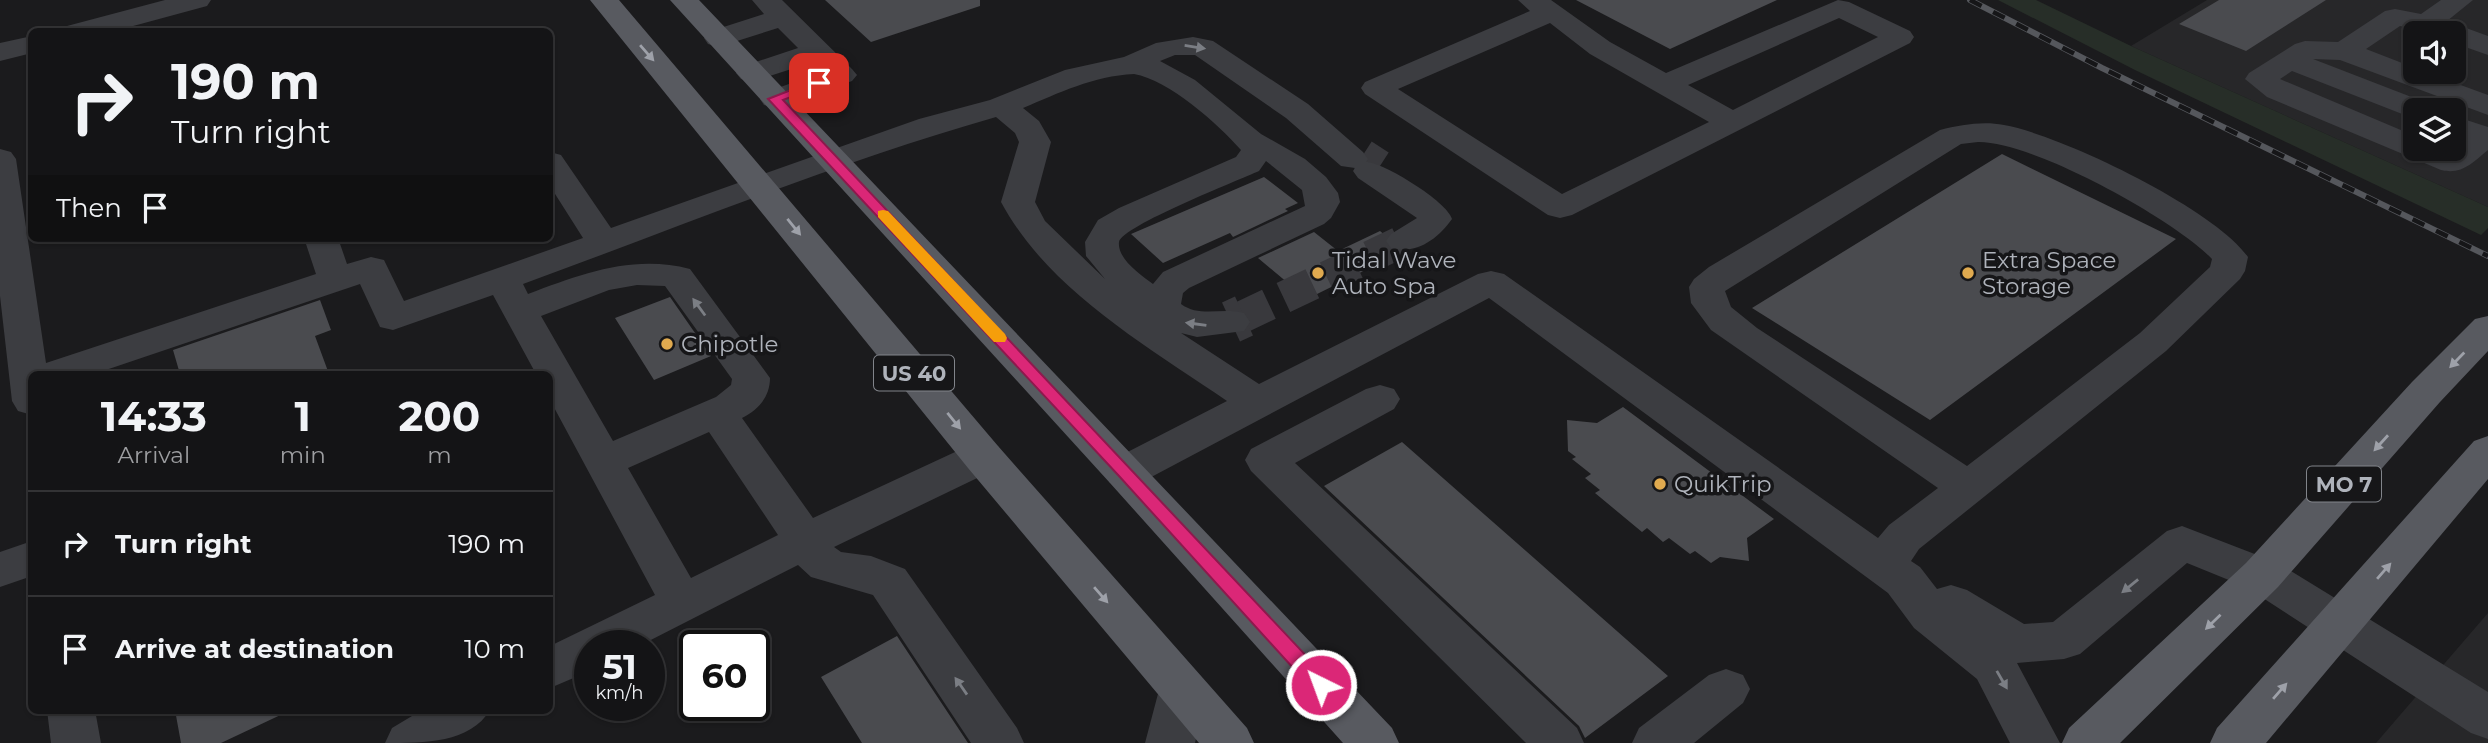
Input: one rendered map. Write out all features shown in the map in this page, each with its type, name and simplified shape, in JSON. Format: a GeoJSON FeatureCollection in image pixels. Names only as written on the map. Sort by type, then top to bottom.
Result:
{"type":"FeatureCollection","features":[{"type":"Feature","properties":{"kind":"main road","name":"US 40"},"geometry":{"type":"LineString","coordinates":[[604,0],[983,457],[1229,743]]}},
{"type":"Feature","properties":{"kind":"main road"},"geometry":{"type":"LineString","coordinates":[[684,0],[1374,743]]}},
{"type":"Feature","properties":{"kind":"main road","name":"MO 7"},"geometry":{"type":"LineString","coordinates":[[2087,743],[2262,575],[2426,392],[2488,328]]}},
{"type":"Feature","properties":{"kind":"main road"},"geometry":{"type":"LineString","coordinates":[[2235,743],[2488,451]]}},
{"type":"Feature","properties":{"kind":"street"},"geometry":{"type":"LineString","coordinates":[[93,28],[197,0]]}},
{"type":"Feature","properties":{"kind":"street"},"geometry":{"type":"LineString","coordinates":[[2429,21],[2459,0]]}},
{"type":"Feature","properties":{"kind":"street"},"geometry":{"type":"LineString","coordinates":[[1665,84],[1839,8],[1900,37],[1732,122],[1560,208],[1376,89],[1541,6],[1600,48],[1732,122]]}},
{"type":"Feature","properties":{"kind":"street"},"geometry":{"type":"LineString","coordinates":[[718,38],[775,8],[818,51],[763,86]]}},
{"type":"Feature","properties":{"kind":"street"},"geometry":{"type":"LineString","coordinates":[[2344,51],[2395,17],[2416,21]]}},
{"type":"Feature","properties":{"kind":"street"},"geometry":{"type":"LineString","coordinates":[[2466,38],[2488,46]]}},
{"type":"Feature","properties":{"kind":"street"},"geometry":{"type":"LineString","coordinates":[[1131,65],[1149,54],[1174,46],[1188,44],[1203,47],[1297,111],[1311,124],[1329,130],[1366,163],[1434,214],[1435,219],[1426,229],[1403,241]]}},
{"type":"Feature","properties":{"kind":"street"},"geometry":{"type":"LineString","coordinates":[[0,52],[28,45]]}},
{"type":"Feature","properties":{"kind":"street"},"geometry":{"type":"LineString","coordinates":[[2403,142],[2278,91],[2260,79],[2305,50],[2344,51],[2488,106]]}},
{"type":"Feature","properties":{"kind":"street"},"geometry":{"type":"LineString","coordinates":[[2290,60],[2403,105]]}},
{"type":"Feature","properties":{"kind":"street"},"geometry":{"type":"LineString","coordinates":[[510,295],[603,242],[930,126],[1001,106],[1104,68],[1131,65],[1153,68],[1182,85],[1243,131],[1257,150],[1248,164],[1131,215],[1110,227],[1102,242],[1104,256],[1128,283],[1179,321],[1197,325],[1231,322]]}},
{"type":"Feature","properties":{"kind":"street"},"geometry":{"type":"LineString","coordinates":[[1001,106],[1028,128],[1035,142],[1018,202],[1031,226],[1108,303],[1257,402]]}},
{"type":"Feature","properties":{"kind":"street"},"geometry":{"type":"LineString","coordinates":[[1894,572],[1904,537],[1969,488],[2153,342],[2227,271],[2230,257],[2218,241],[2190,221],[2022,139],[1997,131],[1978,131],[1951,137],[1722,275],[1707,287],[1706,298],[1715,312],[1744,337],[1969,488]]}},
{"type":"Feature","properties":{"kind":"street"},"geometry":{"type":"LineString","coordinates":[[2466,137],[2482,152]]}},
{"type":"Feature","properties":{"kind":"street"},"geometry":{"type":"LineString","coordinates":[[1163,310],[1166,288],[1176,279],[1319,212],[1324,203],[1321,191],[1305,175],[1266,146],[1250,141]]}},
{"type":"Feature","properties":{"kind":"street"},"geometry":{"type":"LineString","coordinates":[[0,159],[35,371]]}},
{"type":"Feature","properties":{"kind":"street"},"geometry":{"type":"LineString","coordinates":[[553,167],[603,242]]}},
{"type":"Feature","properties":{"kind":"street"},"geometry":{"type":"LineString","coordinates":[[322,242],[335,279]]}},
{"type":"Feature","properties":{"kind":"street"},"geometry":{"type":"LineString","coordinates":[[95,371],[141,360],[335,279],[371,268],[393,317],[607,279],[656,274],[677,277],[751,378],[748,397],[602,462]]}},
{"type":"Feature","properties":{"kind":"street"},"geometry":{"type":"LineString","coordinates":[[1125,472],[1491,282],[1894,572],[1925,585],[2018,644],[2064,640],[2182,543],[2262,575],[2488,718]]}},
{"type":"Feature","properties":{"kind":"street"},"geometry":{"type":"LineString","coordinates":[[510,295],[552,371]]}},
{"type":"Feature","properties":{"kind":"street"},"geometry":{"type":"LineString","coordinates":[[553,373],[682,603]]}},
{"type":"Feature","properties":{"kind":"street"},"geometry":{"type":"LineString","coordinates":[[1380,399],[1266,460],[1559,743]]}},
{"type":"Feature","properties":{"kind":"street"},"geometry":{"type":"LineString","coordinates":[[717,413],[824,565],[865,571],[889,582],[999,743]]}},
{"type":"Feature","properties":{"kind":"street"},"geometry":{"type":"LineString","coordinates":[[627,630],[805,541],[983,457]]}},
{"type":"Feature","properties":{"kind":"street"},"geometry":{"type":"LineString","coordinates":[[0,570],[28,560]]}},
{"type":"Feature","properties":{"kind":"street"},"geometry":{"type":"LineString","coordinates":[[1894,572],[1930,615],[1994,665],[2035,743]]}},
{"type":"Feature","properties":{"kind":"street"},"geometry":{"type":"LineString","coordinates":[[553,667],[574,657]]}},
{"type":"Feature","properties":{"kind":"street"},"geometry":{"type":"LineString","coordinates":[[1657,743],[1726,689]]}},
{"type":"Feature","properties":{"kind":"street"},"geometry":{"type":"LineString","coordinates":[[1170,743],[1183,690]]}},
{"type":"Feature","properties":{"kind":"street"},"geometry":{"type":"LineString","coordinates":[[72,714],[76,743]]}},
{"type":"Feature","properties":{"kind":"street"},"geometry":{"type":"LineString","coordinates":[[410,743],[459,714]]}},
{"type":"Feature","properties":{"kind":"shaded area"},"geometry":{"type":"Polygon","coordinates":[[[1998,0],[2036,0],[2131,46],[2488,207],[2488,228],[2481,235],[2135,70],[1998,0]]]}},
{"type":"Feature","properties":{"kind":"shaded area"},"geometry":{"type":"Polygon","coordinates":[[[2207,0],[2488,0],[2488,207],[2131,46],[2207,0]]]}},
{"type":"Feature","properties":{"kind":"shaded area"},"geometry":{"type":"Polygon","coordinates":[[[2488,613],[2488,743],[2376,743],[2488,613]]]}},
{"type":"Feature","properties":{"kind":"building"},"geometry":{"type":"Polygon","coordinates":[[[825,0],[980,0],[980,6],[871,42],[825,0]]]}},
{"type":"Feature","properties":{"kind":"building"},"geometry":{"type":"Polygon","coordinates":[[[1576,0],[1777,0],[1670,49],[1576,0]]]}},
{"type":"Feature","properties":{"kind":"building"},"geometry":{"type":"Polygon","coordinates":[[[2219,0],[2326,0],[2246,51],[2179,24],[2219,0]]]}},
{"type":"Feature","properties":{"kind":"building","name":"Extra Space Storage"},"geometry":{"type":"Polygon","coordinates":[[[2002,154],[2176,239],[1930,420],[1752,308],[2002,154]]]}},
{"type":"Feature","properties":{"kind":"building","name":"Tidal Wave Auto Spa"},"geometry":{"type":"Polygon","coordinates":[[[1264,177],[1298,203],[1285,209],[1288,211],[1233,237],[1230,233],[1163,263],[1131,234],[1264,177]]]}},
{"type":"Feature","properties":{"kind":"building","name":"Tidal Wave Auto Spa"},"geometry":{"type":"Polygon","coordinates":[[[1380,231],[1386,236],[1383,241],[1389,250],[1402,252],[1307,299],[1258,258],[1314,232],[1338,251],[1380,231]]]}},
{"type":"Feature","properties":{"kind":"building","name":"Chipotle"},"geometry":{"type":"Polygon","coordinates":[[[670,297],[711,356],[654,380],[615,318],[670,297]]]}},
{"type":"Feature","properties":{"kind":"building"},"geometry":{"type":"Polygon","coordinates":[[[320,300],[331,330],[315,336],[328,371],[179,371],[173,350],[320,300]]]}},
{"type":"Feature","properties":{"kind":"building","name":"QuikTrip"},"geometry":{"type":"Polygon","coordinates":[[[1623,407],[1774,519],[1747,538],[1749,561],[1720,557],[1711,563],[1695,551],[1690,554],[1669,538],[1663,542],[1647,528],[1642,532],[1595,493],[1600,490],[1585,478],[1591,474],[1572,459],[1576,457],[1568,451],[1567,420],[1597,423],[1623,407]]]}},
{"type":"Feature","properties":{"kind":"building"},"geometry":{"type":"Polygon","coordinates":[[[1402,442],[1668,676],[1585,738],[1579,726],[1324,486],[1402,442]]]}},
{"type":"Feature","properties":{"kind":"building"},"geometry":{"type":"Polygon","coordinates":[[[897,636],[968,743],[862,743],[821,677],[897,636]]]}},
{"type":"Feature","properties":{"kind":"building"},"geometry":{"type":"Polygon","coordinates":[[[176,714],[283,714],[221,743],[181,743],[176,714]]]}},
{"type":"Feature","properties":{"kind":"tunnel"},"geometry":{"type":"LineString","coordinates":[[1363,155],[1380,166]]}},
{"type":"Feature","properties":{"kind":"tunnel"},"geometry":{"type":"LineString","coordinates":[[1240,318],[1403,241]]}},
{"type":"Feature","properties":{"kind":"tunnel"},"geometry":{"type":"LineString","coordinates":[[1231,322],[1244,316]]}},
{"type":"Feature","properties":{"kind":"railway"},"geometry":{"type":"LineString","coordinates":[[1970,0],[2102,68],[2488,256]]}},
{"type":"Feature","properties":{"kind":"slow traffic"},"geometry":{"type":"LineString","coordinates":[[883,214],[999,338]]}},
{"type":"Feature","properties":{"kind":"place","name":"Tidal Wave Auto Spa"},"geometry":{"type":"Point","coordinates":[1318,273]}},
{"type":"Feature","properties":{"kind":"place","name":"Extra Space Storage"},"geometry":{"type":"Point","coordinates":[1968,273]}},
{"type":"Feature","properties":{"kind":"place","name":"Chipotle"},"geometry":{"type":"Point","coordinates":[667,344]}},
{"type":"Feature","properties":{"kind":"place","name":"QuikTrip"},"geometry":{"type":"Point","coordinates":[1660,484]}},
{"type":"Feature","properties":{"kind":"route"},"geometry":{"type":"LineString","coordinates":[[819,83],[775,99],[1321,685]]}}]}
